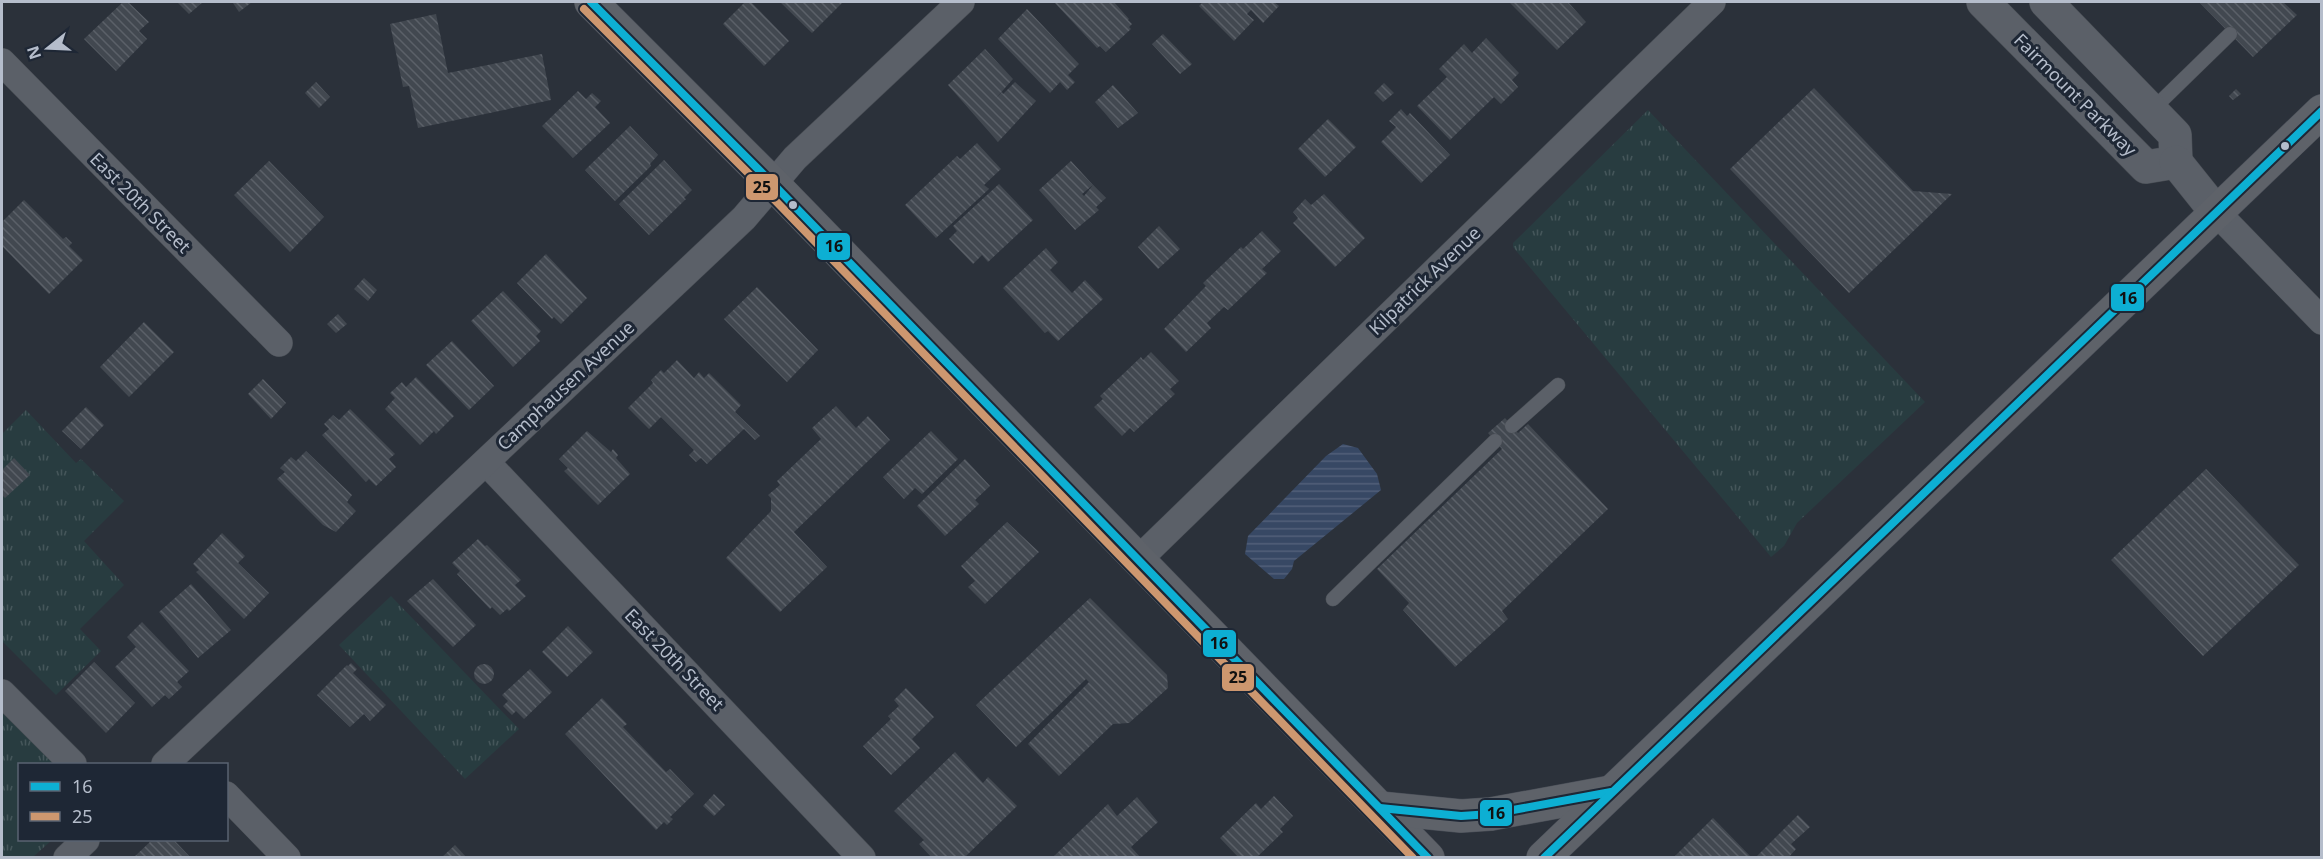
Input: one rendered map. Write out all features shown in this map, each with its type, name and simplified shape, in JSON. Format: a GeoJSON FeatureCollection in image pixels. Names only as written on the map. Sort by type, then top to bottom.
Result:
{"type":"FeatureCollection","features":[{"type":"Feature","properties":{"kind":"main road"},"geometry":{"type":"LineString","coordinates":[[591,2],[773,184],[1428,858]]}},
{"type":"Feature","properties":{"kind":"main road"},"geometry":{"type":"LineString","coordinates":[[1543,858],[2322,111]]}},
{"type":"Feature","properties":{"kind":"main road"},"geometry":{"type":"LineString","coordinates":[[1380,808],[1471,815],[1491,814],[1611,792]]}},
{"type":"Feature","properties":{"kind":"street","name":"Camphausen Avenue"},"geometry":{"type":"LineString","coordinates":[[181,759],[486,462],[744,218],[795,158],[961,2]]}},
{"type":"Feature","properties":{"kind":"street","name":"Kilpatrick Avenue"},"geometry":{"type":"LineString","coordinates":[[1138,560],[1712,2]]}},
{"type":"Feature","properties":{"kind":"street","name":"Fairmount Parkway"},"geometry":{"type":"LineString","coordinates":[[1983,2],[2146,167],[2176,162]]}},
{"type":"Feature","properties":{"kind":"street"},"geometry":{"type":"LineString","coordinates":[[2046,2],[2175,135],[2176,162],[2217,212],[2322,321]]}},
{"type":"Feature","properties":{"kind":"street","name":"East 20th Street"},"geometry":{"type":"LineString","coordinates":[[2,62],[279,343]]}},
{"type":"Feature","properties":{"kind":"street","name":"East 20th Street"},"geometry":{"type":"LineString","coordinates":[[486,462],[862,858]]}},
{"type":"Feature","properties":{"kind":"street"},"geometry":{"type":"LineString","coordinates":[[2,693],[71,763]]}},
{"type":"Feature","properties":{"kind":"street"},"geometry":{"type":"LineString","coordinates":[[228,797],[286,858]]}},
{"type":"Feature","properties":{"kind":"street"},"geometry":{"type":"LineString","coordinates":[[67,858],[85,841]]}},
{"type":"Feature","properties":{"kind":"lane"},"geometry":{"type":"LineString","coordinates":[[2151,111],[2230,34]]}},
{"type":"Feature","properties":{"kind":"lane"},"geometry":{"type":"LineString","coordinates":[[1512,426],[1558,385]]}},
{"type":"Feature","properties":{"kind":"lane"},"geometry":{"type":"LineString","coordinates":[[1334,599],[1495,441]]}},
{"type":"Feature","properties":{"kind":"green space"},"geometry":{"type":"Polygon","coordinates":[[[1648,110],[1925,402],[1797,523],[1784,546],[1771,557],[1513,247],[1513,243],[1648,110]]]}},
{"type":"Feature","properties":{"kind":"green space"},"geometry":{"type":"Polygon","coordinates":[[[26,410],[76,463],[81,459],[124,501],[84,541],[124,585],[80,629],[101,651],[56,695],[2,641],[2,434],[26,410]]]}},
{"type":"Feature","properties":{"kind":"green space"},"geometry":{"type":"Polygon","coordinates":[[[391,596],[519,729],[465,779],[339,645],[391,596]]]}},
{"type":"Feature","properties":{"kind":"green space"},"geometry":{"type":"Polygon","coordinates":[[[2,709],[57,763],[18,763],[18,841],[51,841],[33,857],[2,857],[2,709]]]}},
{"type":"Feature","properties":{"kind":"water"},"geometry":{"type":"Polygon","coordinates":[[[1343,444],[1358,448],[1377,474],[1381,490],[1294,561],[1292,569],[1284,579],[1274,579],[1245,554],[1248,536],[1326,456],[1343,444]]]}},
{"type":"Feature","properties":{"kind":"building"},"geometry":{"type":"Polygon","coordinates":[[[123,2],[128,2],[149,22],[139,31],[147,39],[116,71],[84,39],[123,2]]]}},
{"type":"Feature","properties":{"kind":"building"},"geometry":{"type":"Polygon","coordinates":[[[177,2],[203,2],[189,14],[177,2]]]}},
{"type":"Feature","properties":{"kind":"building"},"geometry":{"type":"Polygon","coordinates":[[[234,2],[252,2],[239,12],[234,2]]]}},
{"type":"Feature","properties":{"kind":"building"},"geometry":{"type":"Polygon","coordinates":[[[745,2],[751,2],[789,41],[764,66],[723,24],[745,2]]]}},
{"type":"Feature","properties":{"kind":"building"},"geometry":{"type":"Polygon","coordinates":[[[780,2],[843,2],[812,33],[780,2]]]}},
{"type":"Feature","properties":{"kind":"building"},"geometry":{"type":"Polygon","coordinates":[[[1054,2],[1114,2],[1129,19],[1132,24],[1129,27],[1131,29],[1106,52],[1100,46],[1097,48],[1054,2]]]}},
{"type":"Feature","properties":{"kind":"building"},"geometry":{"type":"Polygon","coordinates":[[[1203,2],[1274,2],[1279,6],[1263,23],[1251,10],[1247,14],[1254,20],[1234,41],[1199,6],[1203,2]]]}},
{"type":"Feature","properties":{"kind":"building"},"geometry":{"type":"Polygon","coordinates":[[[1509,2],[1568,2],[1586,22],[1557,50],[1509,2]]]}},
{"type":"Feature","properties":{"kind":"building"},"geometry":{"type":"Polygon","coordinates":[[[2199,2],[2283,2],[2297,15],[2253,57],[2199,2]]]}},
{"type":"Feature","properties":{"kind":"building"},"geometry":{"type":"Polygon","coordinates":[[[1027,9],[1079,64],[1068,75],[1075,82],[1067,90],[1060,82],[1050,93],[998,39],[1027,9]]]}},
{"type":"Feature","properties":{"kind":"building"},"geometry":{"type":"Polygon","coordinates":[[[436,14],[448,73],[542,54],[551,100],[418,128],[409,86],[403,87],[390,24],[436,14]]]}},
{"type":"Feature","properties":{"kind":"building"},"geometry":{"type":"Polygon","coordinates":[[[1163,34],[1192,64],[1180,74],[1152,44],[1163,34]]]}},
{"type":"Feature","properties":{"kind":"building"},"geometry":{"type":"Polygon","coordinates":[[[1486,38],[1519,73],[1512,80],[1518,87],[1501,104],[1494,97],[1450,140],[1417,106],[1447,77],[1439,69],[1464,44],[1472,53],[1486,38]]]}},
{"type":"Feature","properties":{"kind":"building"},"geometry":{"type":"Polygon","coordinates":[[[985,49],[1013,79],[996,98],[1015,82],[1036,101],[998,142],[948,85],[985,49]]]}},
{"type":"Feature","properties":{"kind":"building"},"geometry":{"type":"Polygon","coordinates":[[[316,82],[330,97],[319,108],[305,93],[316,82]]]}},
{"type":"Feature","properties":{"kind":"building"},"geometry":{"type":"Polygon","coordinates":[[[1384,83],[1394,93],[1383,102],[1374,93],[1384,83]]]}},
{"type":"Feature","properties":{"kind":"building"},"geometry":{"type":"Polygon","coordinates":[[[1113,85],[1138,113],[1118,128],[1095,102],[1113,85]]]}},
{"type":"Feature","properties":{"kind":"building"},"geometry":{"type":"Polygon","coordinates":[[[1814,88],[1913,191],[1952,194],[1849,293],[1730,169],[1814,88]]]}},
{"type":"Feature","properties":{"kind":"building"},"geometry":{"type":"Polygon","coordinates":[[[2236,89],[2241,94],[2233,100],[2229,96],[2236,89]]]}},
{"type":"Feature","properties":{"kind":"building"},"geometry":{"type":"Polygon","coordinates":[[[578,91],[586,99],[592,93],[601,101],[595,107],[610,123],[573,158],[542,126],[578,91]]]}},
{"type":"Feature","properties":{"kind":"building"},"geometry":{"type":"Polygon","coordinates":[[[1401,109],[1407,116],[1410,113],[1450,155],[1421,183],[1381,142],[1396,127],[1389,121],[1401,109]]]}},
{"type":"Feature","properties":{"kind":"building"},"geometry":{"type":"Polygon","coordinates":[[[1328,119],[1356,147],[1325,177],[1298,149],[1328,119]]]}},
{"type":"Feature","properties":{"kind":"building"},"geometry":{"type":"Polygon","coordinates":[[[630,126],[658,155],[650,164],[651,166],[615,201],[585,170],[630,126]]]}},
{"type":"Feature","properties":{"kind":"building"},"geometry":{"type":"Polygon","coordinates":[[[977,143],[1001,169],[984,185],[989,189],[936,238],[905,205],[957,156],[960,159],[977,143]]]}},
{"type":"Feature","properties":{"kind":"building"},"geometry":{"type":"Polygon","coordinates":[[[664,160],[692,190],[684,198],[686,199],[649,235],[619,204],[664,160]]]}},
{"type":"Feature","properties":{"kind":"building"},"geometry":{"type":"Polygon","coordinates":[[[269,161],[324,217],[290,252],[234,195],[269,161]]]}},
{"type":"Feature","properties":{"kind":"building"},"geometry":{"type":"Polygon","coordinates":[[[1071,161],[1106,198],[1096,207],[1099,210],[1075,230],[1039,190],[1071,161]]]}},
{"type":"Feature","properties":{"kind":"building"},"geometry":{"type":"Polygon","coordinates":[[[999,184],[1033,220],[988,262],[982,255],[973,264],[949,239],[957,231],[953,226],[999,184]]]}},
{"type":"Feature","properties":{"kind":"building"},"geometry":{"type":"Polygon","coordinates":[[[1324,194],[1365,238],[1335,267],[1293,223],[1298,218],[1293,212],[1305,199],[1311,205],[1324,194]]]}},
{"type":"Feature","properties":{"kind":"building"},"geometry":{"type":"Polygon","coordinates":[[[24,200],[63,239],[66,237],[72,243],[69,246],[83,260],[49,294],[2,246],[2,222],[24,200]]]}},
{"type":"Feature","properties":{"kind":"building"},"geometry":{"type":"Polygon","coordinates":[[[1159,226],[1180,249],[1158,269],[1138,247],[1159,226]]]}},
{"type":"Feature","properties":{"kind":"building"},"geometry":{"type":"Polygon","coordinates":[[[1262,231],[1281,251],[1262,269],[1267,273],[1228,310],[1224,307],[1207,323],[1211,328],[1186,352],[1164,329],[1206,286],[1203,283],[1241,247],[1243,249],[1262,231]]]}},
{"type":"Feature","properties":{"kind":"building"},"geometry":{"type":"Polygon","coordinates":[[[1046,248],[1058,262],[1050,270],[1072,293],[1085,280],[1103,299],[1058,341],[1048,331],[1045,333],[1003,288],[1046,248]]]}},
{"type":"Feature","properties":{"kind":"building"},"geometry":{"type":"Polygon","coordinates":[[[546,254],[587,298],[561,324],[554,317],[552,319],[517,283],[546,254]]]}},
{"type":"Feature","properties":{"kind":"building"},"geometry":{"type":"Polygon","coordinates":[[[364,278],[377,290],[368,301],[354,289],[364,278]]]}},
{"type":"Feature","properties":{"kind":"building"},"geometry":{"type":"Polygon","coordinates":[[[757,287],[818,350],[787,382],[724,319],[757,287]]]}},
{"type":"Feature","properties":{"kind":"building"},"geometry":{"type":"Polygon","coordinates":[[[503,291],[541,331],[536,336],[540,341],[513,367],[471,321],[503,291]]]}},
{"type":"Feature","properties":{"kind":"building"},"geometry":{"type":"Polygon","coordinates":[[[338,314],[347,324],[336,333],[327,324],[338,314]]]}},
{"type":"Feature","properties":{"kind":"building"},"geometry":{"type":"Polygon","coordinates":[[[144,322],[174,352],[129,397],[100,367],[144,322]]]}},
{"type":"Feature","properties":{"kind":"building"},"geometry":{"type":"Polygon","coordinates":[[[452,341],[494,386],[469,410],[426,365],[452,341]]]}},
{"type":"Feature","properties":{"kind":"building"},"geometry":{"type":"Polygon","coordinates":[[[1151,352],[1179,381],[1170,389],[1175,394],[1134,432],[1130,428],[1122,436],[1094,407],[1103,399],[1100,396],[1141,357],[1143,360],[1151,352]]]}},
{"type":"Feature","properties":{"kind":"building"},"geometry":{"type":"Polygon","coordinates":[[[677,360],[694,378],[699,372],[704,378],[709,373],[741,405],[735,412],[760,436],[755,440],[744,429],[707,464],[701,458],[696,462],[689,455],[694,450],[661,417],[649,429],[628,408],[653,383],[651,380],[661,370],[664,373],[677,360]]]}},
{"type":"Feature","properties":{"kind":"building"},"geometry":{"type":"Polygon","coordinates":[[[416,377],[454,416],[436,434],[434,431],[420,445],[385,409],[395,398],[390,393],[402,382],[406,387],[416,377]]]}},
{"type":"Feature","properties":{"kind":"building"},"geometry":{"type":"Polygon","coordinates":[[[263,379],[286,403],[271,419],[248,394],[263,379]]]}},
{"type":"Feature","properties":{"kind":"building"},"geometry":{"type":"Polygon","coordinates":[[[836,406],[856,428],[868,416],[890,440],[794,532],[827,567],[780,612],[726,558],[771,511],[771,498],[768,495],[780,485],[777,481],[821,439],[812,428],[836,406]]]}},
{"type":"Feature","properties":{"kind":"building"},"geometry":{"type":"Polygon","coordinates":[[[86,407],[104,425],[81,449],[62,431],[86,407]]]}},
{"type":"Feature","properties":{"kind":"building"},"geometry":{"type":"Polygon","coordinates":[[[350,409],[395,454],[389,459],[396,467],[376,486],[369,479],[366,482],[322,435],[329,429],[324,424],[333,415],[339,420],[350,409]]]}},
{"type":"Feature","properties":{"kind":"building"},"geometry":{"type":"Polygon","coordinates":[[[1505,418],[1518,433],[1528,424],[1608,509],[1502,611],[1508,619],[1455,667],[1403,610],[1409,603],[1377,569],[1502,449],[1488,433],[1505,418]]]}},
{"type":"Feature","properties":{"kind":"building"},"geometry":{"type":"Polygon","coordinates":[[[587,431],[611,452],[613,449],[618,455],[616,458],[630,474],[598,505],[564,471],[568,468],[559,459],[587,431]]]}},
{"type":"Feature","properties":{"kind":"building"},"geometry":{"type":"Polygon","coordinates":[[[931,431],[958,459],[922,494],[915,488],[904,499],[883,477],[931,431]]]}},
{"type":"Feature","properties":{"kind":"building"},"geometry":{"type":"Polygon","coordinates":[[[306,451],[352,495],[347,502],[356,511],[336,532],[323,525],[277,479],[285,472],[280,468],[291,457],[296,461],[306,451]]]}},
{"type":"Feature","properties":{"kind":"building"},"geometry":{"type":"Polygon","coordinates":[[[14,458],[30,475],[5,498],[2,495],[2,470],[14,458]]]}},
{"type":"Feature","properties":{"kind":"building"},"geometry":{"type":"Polygon","coordinates":[[[965,459],[990,486],[975,500],[979,504],[945,536],[917,506],[965,459]]]}},
{"type":"Feature","properties":{"kind":"building"},"geometry":{"type":"Polygon","coordinates":[[[2206,469],[2299,565],[2203,656],[2111,560],[2206,469]]]}},
{"type":"Feature","properties":{"kind":"building"},"geometry":{"type":"Polygon","coordinates":[[[1007,522],[1039,552],[985,604],[968,587],[975,581],[961,566],[1007,522]]]}},
{"type":"Feature","properties":{"kind":"building"},"geometry":{"type":"Polygon","coordinates":[[[222,533],[245,556],[238,563],[269,593],[244,619],[196,572],[199,570],[193,564],[222,533]]]}},
{"type":"Feature","properties":{"kind":"building"},"geometry":{"type":"Polygon","coordinates":[[[478,539],[485,546],[487,545],[521,580],[515,585],[526,596],[509,611],[507,609],[500,615],[492,607],[490,609],[457,574],[460,571],[452,563],[478,539]]]}},
{"type":"Feature","properties":{"kind":"building"},"geometry":{"type":"Polygon","coordinates":[[[433,579],[476,625],[453,647],[407,601],[433,579]]]}},
{"type":"Feature","properties":{"kind":"building"},"geometry":{"type":"Polygon","coordinates":[[[191,584],[231,630],[198,658],[159,612],[191,584]]]}},
{"type":"Feature","properties":{"kind":"building"},"geometry":{"type":"Polygon","coordinates":[[[1090,598],[1167,675],[1168,688],[1129,723],[1113,724],[1059,776],[1028,744],[1089,682],[1086,679],[1016,747],[976,705],[1090,598]]]}},
{"type":"Feature","properties":{"kind":"building"},"geometry":{"type":"Polygon","coordinates":[[[142,622],[189,671],[177,682],[182,687],[169,699],[165,695],[152,707],[115,667],[136,647],[127,637],[142,622]]]}},
{"type":"Feature","properties":{"kind":"building"},"geometry":{"type":"Polygon","coordinates":[[[568,626],[593,652],[567,677],[542,652],[568,626]]]}},
{"type":"Feature","properties":{"kind":"building"},"geometry":{"type":"Polygon","coordinates":[[[94,662],[135,703],[106,733],[65,691],[94,662]]]}},
{"type":"Feature","properties":{"kind":"building"},"geometry":{"type":"Polygon","coordinates":[[[351,663],[357,669],[353,673],[386,705],[370,721],[364,714],[350,727],[317,695],[351,663]]]}},
{"type":"Feature","properties":{"kind":"building"},"geometry":{"type":"Polygon","coordinates":[[[484,664],[491,667],[494,674],[491,681],[484,684],[477,681],[474,674],[477,667],[484,664]]]}},
{"type":"Feature","properties":{"kind":"building"},"geometry":{"type":"Polygon","coordinates":[[[530,669],[552,692],[524,719],[516,711],[512,715],[503,706],[508,701],[502,695],[530,669]]]}},
{"type":"Feature","properties":{"kind":"building"},"geometry":{"type":"Polygon","coordinates":[[[906,688],[934,717],[912,739],[920,748],[891,775],[863,746],[891,719],[888,716],[899,706],[894,700],[906,688]]]}},
{"type":"Feature","properties":{"kind":"building"},"geometry":{"type":"Polygon","coordinates":[[[602,698],[627,724],[623,727],[666,772],[670,769],[694,794],[670,817],[673,819],[667,825],[664,822],[656,830],[565,734],[602,698]]]}},
{"type":"Feature","properties":{"kind":"building"},"geometry":{"type":"Polygon","coordinates":[[[955,752],[983,783],[988,777],[1017,806],[964,858],[932,858],[919,844],[924,840],[894,811],[955,752]]]}},
{"type":"Feature","properties":{"kind":"building"},"geometry":{"type":"Polygon","coordinates":[[[714,794],[725,805],[714,816],[703,806],[714,794]]]}},
{"type":"Feature","properties":{"kind":"building"},"geometry":{"type":"Polygon","coordinates":[[[1274,796],[1293,816],[1280,829],[1283,832],[1256,858],[1239,858],[1220,838],[1256,803],[1261,809],[1274,796]]]}},
{"type":"Feature","properties":{"kind":"building"},"geometry":{"type":"Polygon","coordinates":[[[1137,797],[1158,822],[1131,847],[1141,858],[1052,858],[1108,804],[1117,816],[1137,797]]]}},
{"type":"Feature","properties":{"kind":"building"},"geometry":{"type":"Polygon","coordinates":[[[1798,815],[1810,827],[1791,844],[1796,849],[1788,858],[1755,858],[1798,815]]]}},
{"type":"Feature","properties":{"kind":"building"},"geometry":{"type":"Polygon","coordinates":[[[1713,818],[1752,858],[1673,858],[1713,818]]]}},
{"type":"Feature","properties":{"kind":"building"},"geometry":{"type":"Polygon","coordinates":[[[151,841],[175,841],[191,858],[133,858],[151,841]]]}},
{"type":"Feature","properties":{"kind":"building"},"geometry":{"type":"Polygon","coordinates":[[[455,845],[467,858],[441,858],[455,845]]]}},
{"type":"Feature","properties":{"kind":"transit line","name":"16"},"geometry":{"type":"LineString","coordinates":[[591,2],[773,184],[1428,858]]}},
{"type":"Feature","properties":{"kind":"transit line","name":"25"},"geometry":{"type":"LineString","coordinates":[[584,9],[766,191],[1413,858]]}},
{"type":"Feature","properties":{"kind":"transit line","name":"16"},"geometry":{"type":"LineString","coordinates":[[1544,858],[2322,111]]}},
{"type":"Feature","properties":{"kind":"transit line","name":"16"},"geometry":{"type":"LineString","coordinates":[[1380,808],[1461,816],[1491,814],[1611,792]]}}]}
